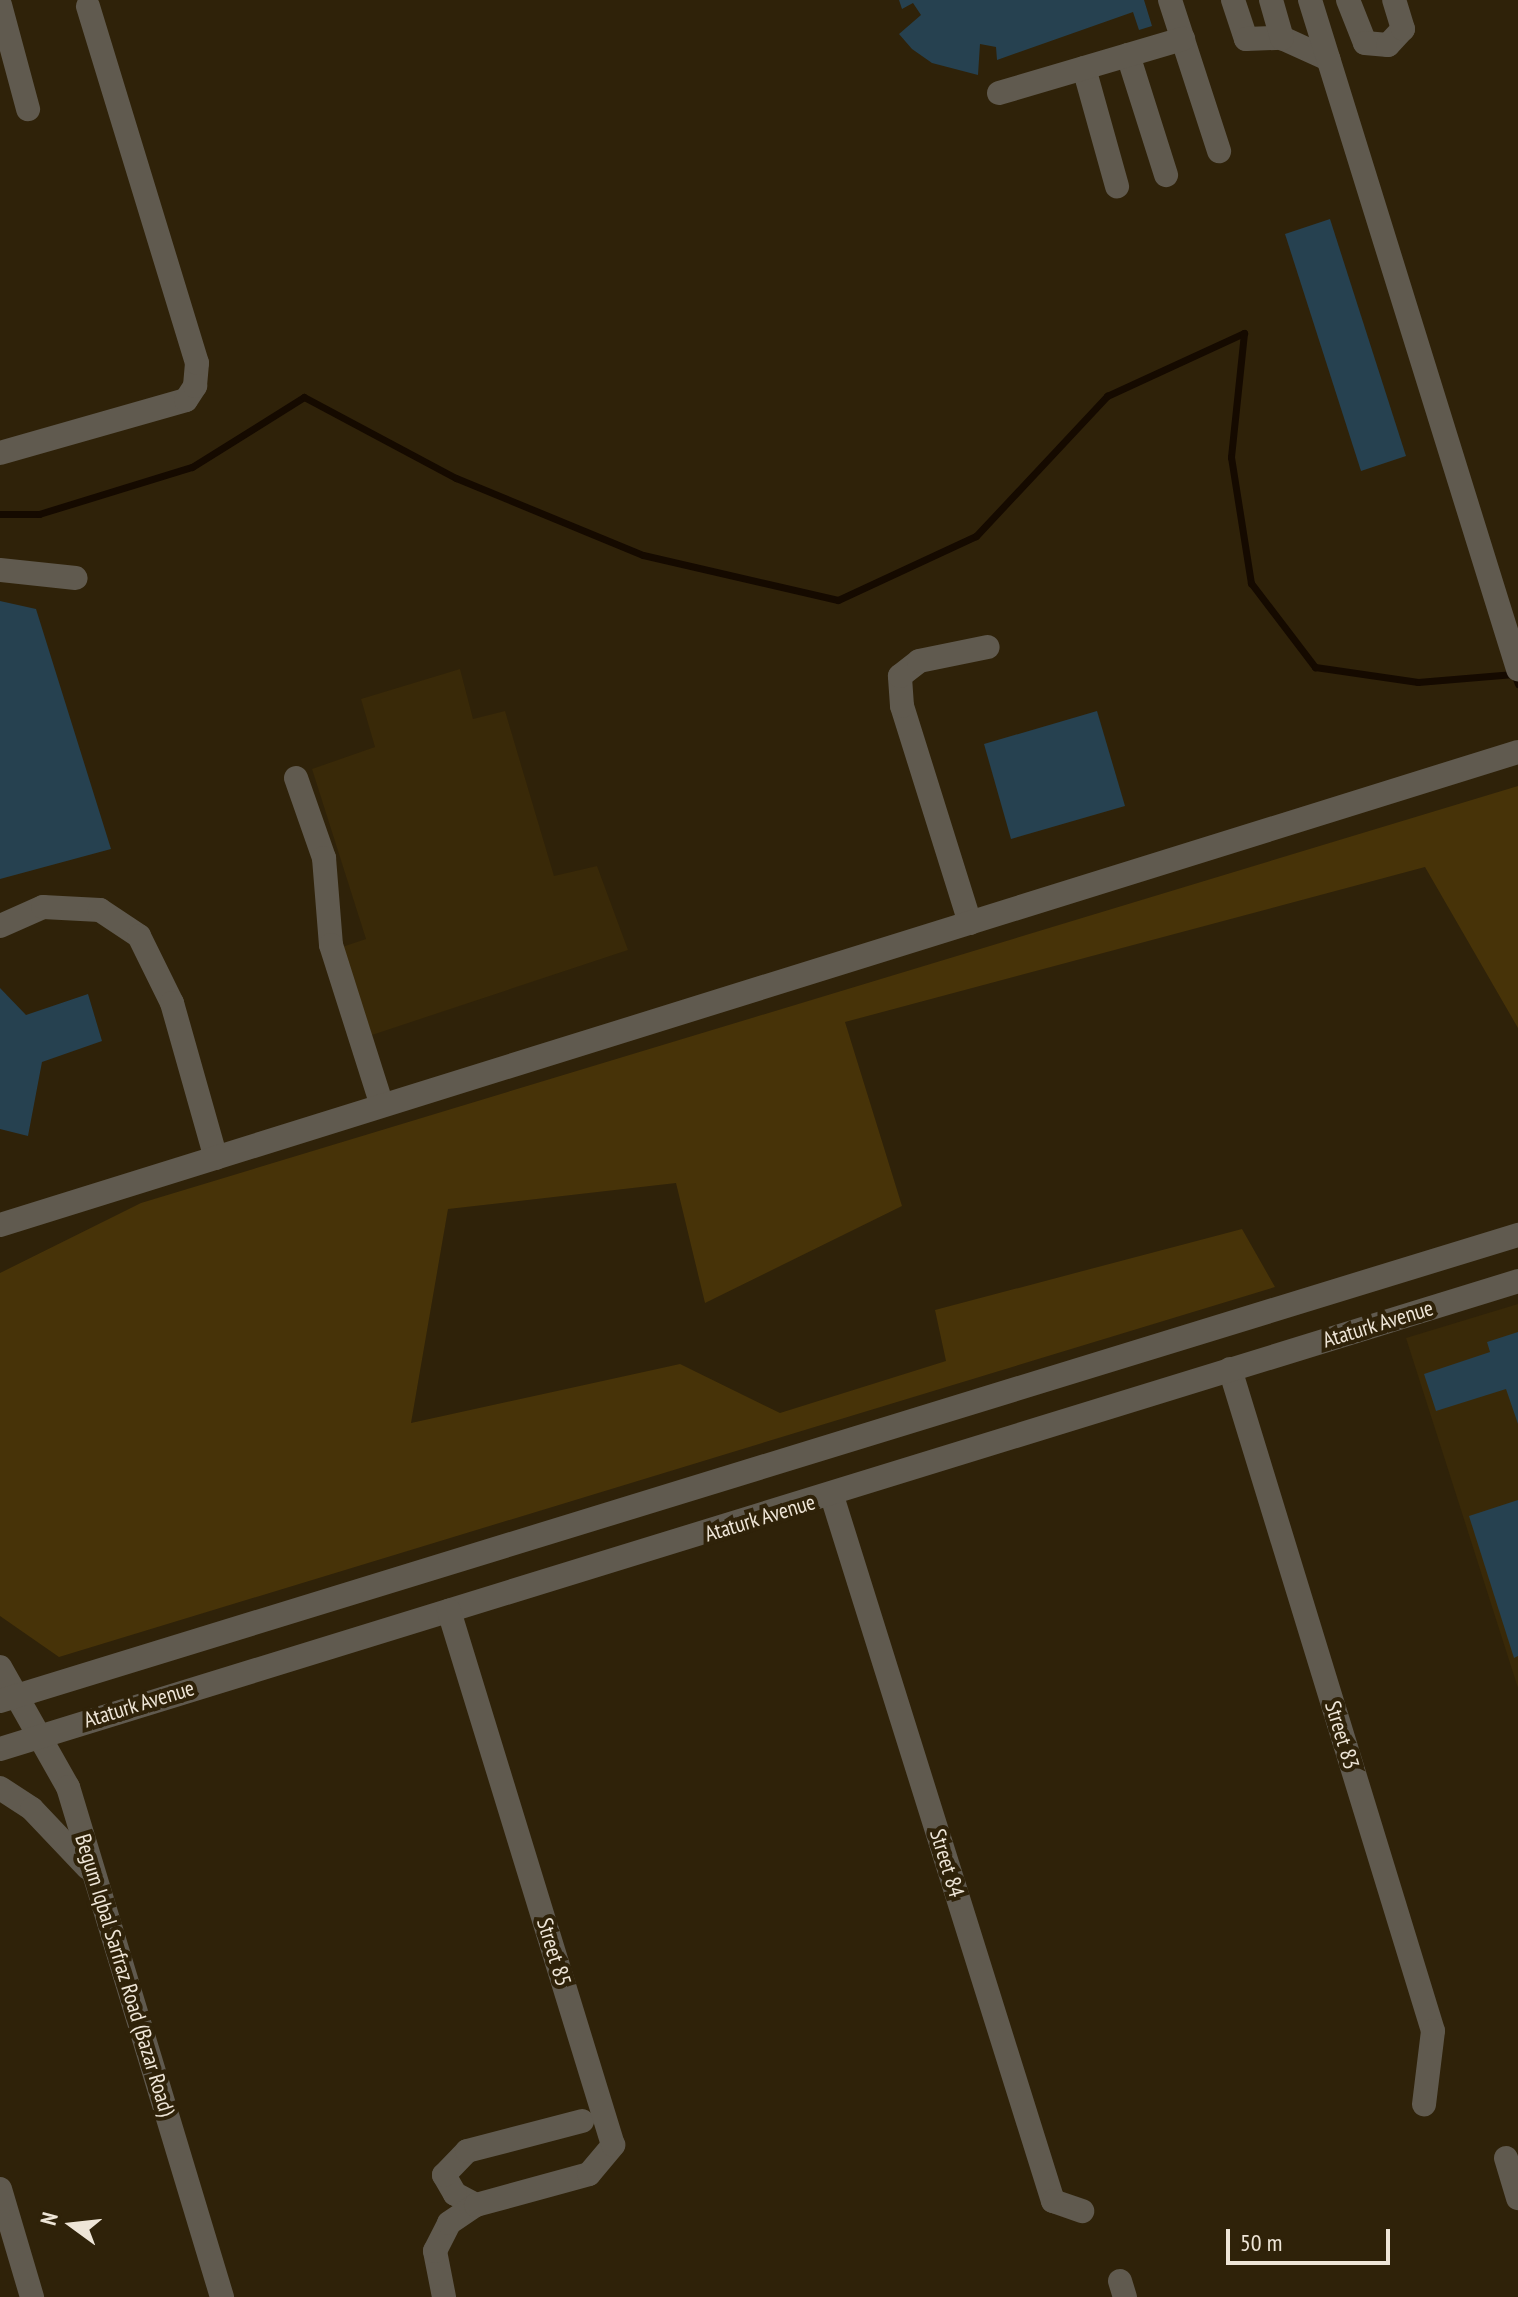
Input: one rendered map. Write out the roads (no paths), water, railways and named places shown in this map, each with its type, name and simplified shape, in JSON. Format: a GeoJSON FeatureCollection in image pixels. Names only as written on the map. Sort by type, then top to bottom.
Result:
{"type":"FeatureCollection","features":[{"type":"Feature","properties":{"kind":"street"},"geometry":{"type":"LineString","coordinates":[[1170,0],[1219,151]]}},
{"type":"Feature","properties":{"kind":"street"},"geometry":{"type":"LineString","coordinates":[[1233,0],[1246,39],[1282,38],[1328,59]]}},
{"type":"Feature","properties":{"kind":"street"},"geometry":{"type":"LineString","coordinates":[[1271,0],[1282,38]]}},
{"type":"Feature","properties":{"kind":"street"},"geometry":{"type":"LineString","coordinates":[[1310,0],[1518,669]]}},
{"type":"Feature","properties":{"kind":"street"},"geometry":{"type":"LineString","coordinates":[[1348,0],[1365,43],[1388,45],[1403,29],[1394,0]]}},
{"type":"Feature","properties":{"kind":"street"},"geometry":{"type":"LineString","coordinates":[[0,453],[186,400],[195,386],[197,363],[94,2]]}},
{"type":"Feature","properties":{"kind":"street"},"geometry":{"type":"LineString","coordinates":[[1,15],[28,109]]}},
{"type":"Feature","properties":{"kind":"street"},"geometry":{"type":"LineString","coordinates":[[999,93],[1183,39]]}},
{"type":"Feature","properties":{"kind":"street"},"geometry":{"type":"LineString","coordinates":[[1128,55],[1166,175]]}},
{"type":"Feature","properties":{"kind":"street"},"geometry":{"type":"LineString","coordinates":[[1084,68],[1117,186]]}},
{"type":"Feature","properties":{"kind":"street"},"geometry":{"type":"LineString","coordinates":[[0,570],[76,578]]}},
{"type":"Feature","properties":{"kind":"street"},"geometry":{"type":"LineString","coordinates":[[970,923],[902,706],[900,676],[919,661],[988,647]]}},
{"type":"Feature","properties":{"kind":"street"},"geometry":{"type":"LineString","coordinates":[[0,1225],[381,1103],[1518,752]]}},
{"type":"Feature","properties":{"kind":"street"},"geometry":{"type":"LineString","coordinates":[[296,778],[324,858],[331,945],[381,1103]]}},
{"type":"Feature","properties":{"kind":"street"},"geometry":{"type":"LineString","coordinates":[[0,926],[43,907],[100,910],[139,936],[172,1003],[216,1158]]}},
{"type":"Feature","properties":{"kind":"street","name":"Ataturk Avenue"},"geometry":{"type":"LineString","coordinates":[[7,1699],[1518,1235]]}},
{"type":"Feature","properties":{"kind":"street","name":"Ataturk Avenue"},"geometry":{"type":"LineString","coordinates":[[0,1749],[39,1734],[832,1496],[1518,1281]]}},
{"type":"Feature","properties":{"kind":"street"},"geometry":{"type":"LineString","coordinates":[[1308,1299],[1324,1341]]}},
{"type":"Feature","properties":{"kind":"street","name":"Street 83"},"geometry":{"type":"LineString","coordinates":[[1230,1369],[1433,2031],[1424,2104]]}},
{"type":"Feature","properties":{"kind":"street","name":"Street 84"},"geometry":{"type":"LineString","coordinates":[[832,1496],[1053,2201],[1082,2211]]}},
{"type":"Feature","properties":{"kind":"street","name":"Street 85"},"geometry":{"type":"LineString","coordinates":[[449,1611],[613,2145],[589,2174],[476,2205]]}},
{"type":"Feature","properties":{"kind":"street","name":"Begum Iqbal Sarfraz Road (Bazar Road)"},"geometry":{"type":"LineString","coordinates":[[0,1667],[7,1699],[39,1734],[68,1787],[222,2297]]}},
{"type":"Feature","properties":{"kind":"street"},"geometry":{"type":"LineString","coordinates":[[0,1788],[32,1809],[95,1876]]}},
{"type":"Feature","properties":{"kind":"street"},"geometry":{"type":"LineString","coordinates":[[444,2297],[435,2273],[438,2237],[476,2205],[455,2194],[444,2175],[467,2151],[582,2121]]}},
{"type":"Feature","properties":{"kind":"street"},"geometry":{"type":"LineString","coordinates":[[1506,2158],[1518,2198]]}},
{"type":"Feature","properties":{"kind":"street"},"geometry":{"type":"LineString","coordinates":[[0,2189],[32,2297]]}},
{"type":"Feature","properties":{"kind":"waterway"},"geometry":{"type":"LineString","coordinates":[[0,514],[39,514],[192,467],[304,397],[456,478],[643,555],[838,600],[976,536],[1107,396],[1244,333],[1231,457],[1251,583],[1315,667],[1418,682],[1514,674],[1518,684]]}}]}
